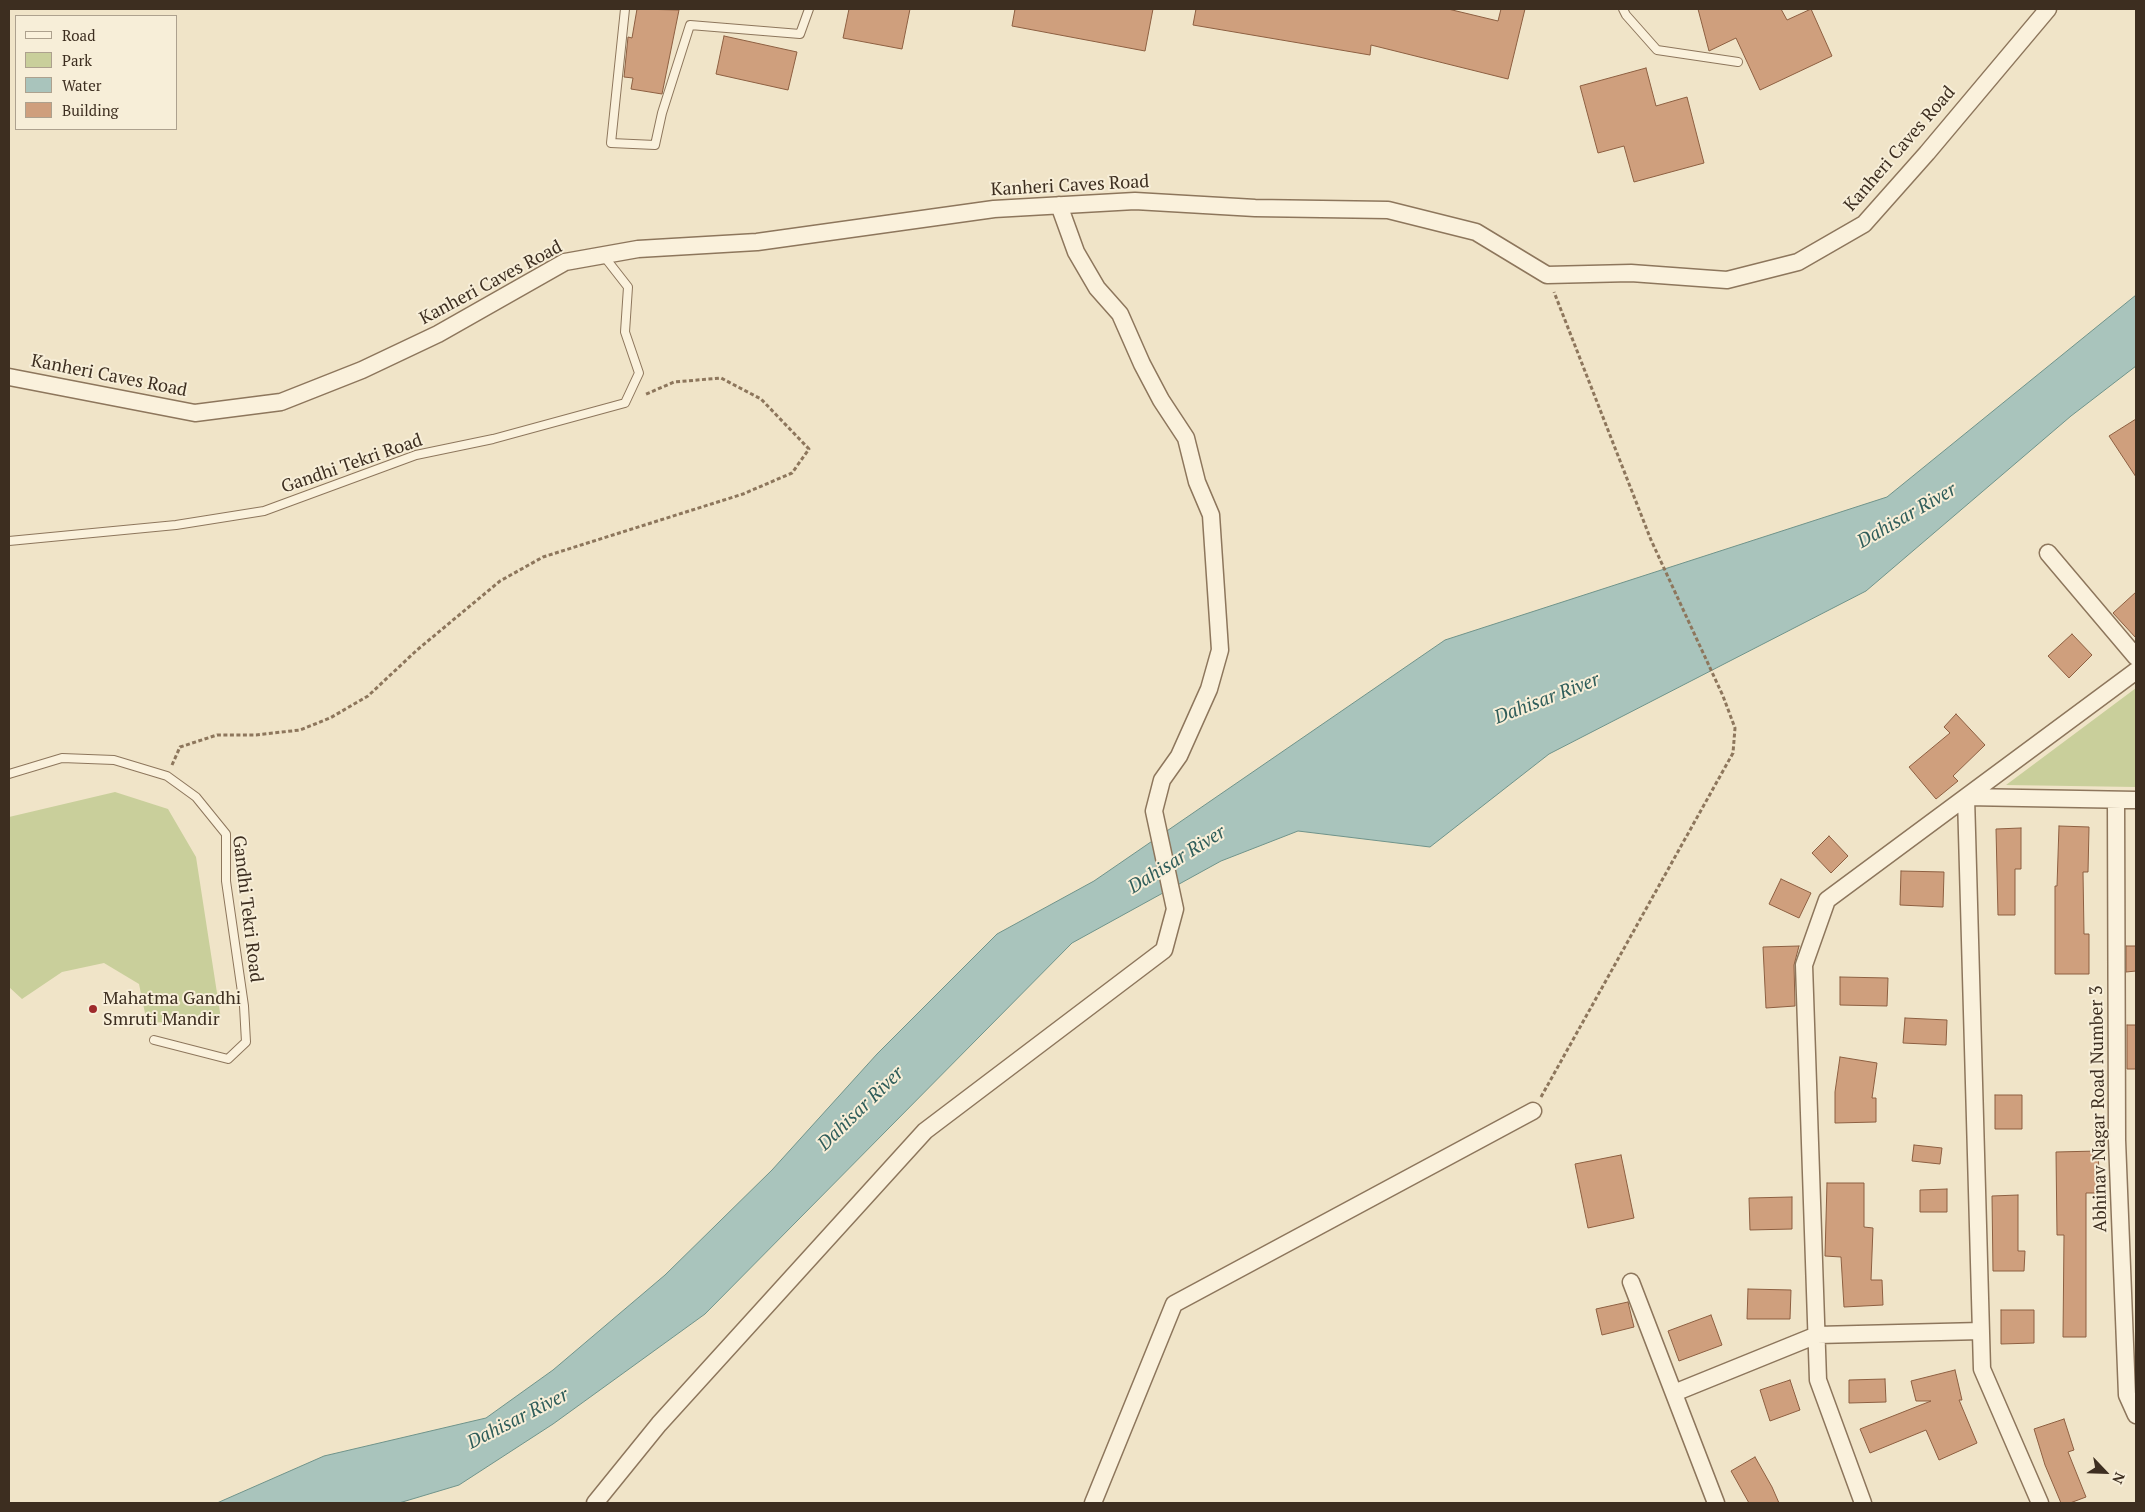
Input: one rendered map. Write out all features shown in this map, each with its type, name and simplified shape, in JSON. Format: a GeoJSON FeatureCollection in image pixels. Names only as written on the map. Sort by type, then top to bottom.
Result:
{"type":"FeatureCollection","features":[{"type":"Feature","properties":{"kind":"street","name":"Kanheri Caves Road"},"geometry":{"type":"LineString","coordinates":[[9,377],[195,413],[281,402],[362,370],[438,334],[565,262],[638,249],[757,242],[994,209],[1135,200],[1255,208],[1388,210],[1476,232],[1547,275],[1631,273],[1726,280],[1798,262],[1864,224],[1927,153],[2048,9]]}},
{"type":"Feature","properties":{"kind":"street"},"geometry":{"type":"LineString","coordinates":[[595,1503],[660,1424],[925,1131],[1164,950],[1176,909],[1154,812],[1162,780],[1178,756],[1209,689],[1220,650],[1211,515],[1197,482],[1186,438],[1161,400],[1142,364],[1120,314],[1097,288],[1076,252],[1059,205]]}},
{"type":"Feature","properties":{"kind":"street"},"geometry":{"type":"LineString","coordinates":[[2048,552],[2136,657]]}},
{"type":"Feature","properties":{"kind":"street"},"geometry":{"type":"LineString","coordinates":[[1863,1503],[1818,1380],[1804,965],[1827,900],[2136,671]]}},
{"type":"Feature","properties":{"kind":"street"},"geometry":{"type":"LineString","coordinates":[[1966,797],[2136,800]]}},
{"type":"Feature","properties":{"kind":"street"},"geometry":{"type":"LineString","coordinates":[[1966,797],[1982,1369],[2040,1503]]}},
{"type":"Feature","properties":{"kind":"street","name":"Abhinav Nagar Road Number 3"},"geometry":{"type":"LineString","coordinates":[[2116,800],[2117,1150],[2127,1395],[2136,1415]]}},
{"type":"Feature","properties":{"kind":"street"},"geometry":{"type":"LineString","coordinates":[[1093,1503],[1174,1304],[1533,1111]]}},
{"type":"Feature","properties":{"kind":"street"},"geometry":{"type":"LineString","coordinates":[[1631,1282],[1716,1503]]}},
{"type":"Feature","properties":{"kind":"street"},"geometry":{"type":"LineString","coordinates":[[1674,1393],[1817,1335],[1982,1331]]}},
{"type":"Feature","properties":{"kind":"lane"},"geometry":{"type":"LineString","coordinates":[[625,9],[611,143],[655,146],[662,113],[690,26],[800,34],[809,9]]}},
{"type":"Feature","properties":{"kind":"lane"},"geometry":{"type":"LineString","coordinates":[[1623,9],[1626,16],[1657,50],[1738,62]]}},
{"type":"Feature","properties":{"kind":"lane"},"geometry":{"type":"LineString","coordinates":[[604,255],[628,287],[625,332],[639,373],[625,403]]}},
{"type":"Feature","properties":{"kind":"lane","name":"Gandhi Tekri Road"},"geometry":{"type":"LineString","coordinates":[[9,541],[176,525],[264,511],[416,455],[493,439],[625,403]]}},
{"type":"Feature","properties":{"kind":"lane","name":"Gandhi Tekri Road"},"geometry":{"type":"LineString","coordinates":[[9,774],[62,758],[114,760],[167,776],[196,797],[226,834],[226,881],[244,1006],[246,1042],[228,1059],[154,1040]]}},
{"type":"Feature","properties":{"kind":"path"},"geometry":{"type":"LineString","coordinates":[[1533,1111],[1733,753],[1735,728],[1723,696],[1651,540],[1547,275]]}},
{"type":"Feature","properties":{"kind":"path"},"geometry":{"type":"LineString","coordinates":[[167,776],[180,747],[217,735],[300,730],[330,718],[368,696],[417,650],[500,581],[543,557],[743,494],[792,473],[809,449],[761,399],[721,378],[674,382],[625,403]]}},
{"type":"Feature","properties":{"kind":"green space"},"geometry":{"type":"Polygon","coordinates":[[[2136,688],[2136,787],[2006,785],[2136,688]]]}},
{"type":"Feature","properties":{"kind":"green space"},"geometry":{"type":"Polygon","coordinates":[[[115,792],[168,809],[196,857],[221,1019],[147,1023],[139,984],[104,963],[62,972],[22,999],[9,987],[9,817],[115,792]]]}},
{"type":"Feature","properties":{"kind":"water","name":"Dahisar River"},"geometry":{"type":"Polygon","coordinates":[[[2136,295],[2136,366],[2071,416],[1866,591],[1549,754],[1430,847],[1298,831],[1221,861],[1072,943],[705,1314],[553,1424],[459,1485],[399,1503],[217,1503],[324,1456],[486,1418],[553,1370],[665,1275],[772,1170],[877,1054],[997,934],[1094,881],[1445,640],[1887,497],[2136,295]]]}},
{"type":"Feature","properties":{"kind":"building"},"geometry":{"type":"Polygon","coordinates":[[[637,9],[679,10],[662,94],[631,89],[633,78],[624,77],[628,37],[632,38],[637,9]]]}},
{"type":"Feature","properties":{"kind":"building"},"geometry":{"type":"Polygon","coordinates":[[[849,9],[910,9],[902,49],[843,38],[849,9]]]}},
{"type":"Feature","properties":{"kind":"building"},"geometry":{"type":"Polygon","coordinates":[[[1015,9],[1153,9],[1145,51],[1012,26],[1015,9]]]}},
{"type":"Feature","properties":{"kind":"building"},"geometry":{"type":"Polygon","coordinates":[[[1196,9],[1448,9],[1498,21],[1501,9],[1525,9],[1508,79],[1371,45],[1370,55],[1193,25],[1196,9]]]}},
{"type":"Feature","properties":{"kind":"building"},"geometry":{"type":"Polygon","coordinates":[[[1698,9],[1781,9],[1787,20],[1811,9],[1832,56],[1760,90],[1736,38],[1709,51],[1698,9]]]}},
{"type":"Feature","properties":{"kind":"building"},"geometry":{"type":"Polygon","coordinates":[[[724,36],[797,52],[788,90],[716,74],[724,36]]]}},
{"type":"Feature","properties":{"kind":"building"},"geometry":{"type":"Polygon","coordinates":[[[1646,68],[1656,106],[1687,97],[1704,163],[1634,182],[1624,146],[1598,153],[1580,86],[1646,68]]]}},
{"type":"Feature","properties":{"kind":"building"},"geometry":{"type":"Polygon","coordinates":[[[2136,419],[2136,477],[2109,436],[2136,419]]]}},
{"type":"Feature","properties":{"kind":"building"},"geometry":{"type":"Polygon","coordinates":[[[2136,592],[2136,638],[2113,613],[2136,592]]]}},
{"type":"Feature","properties":{"kind":"building"},"geometry":{"type":"Polygon","coordinates":[[[2072,634],[2092,655],[2069,678],[2048,656],[2072,634]]]}},
{"type":"Feature","properties":{"kind":"building"},"geometry":{"type":"Polygon","coordinates":[[[1956,714],[1985,745],[1953,776],[1958,781],[1936,799],[1909,767],[1950,733],[1944,727],[1956,714]]]}},
{"type":"Feature","properties":{"kind":"building"},"geometry":{"type":"Polygon","coordinates":[[[2059,826],[2089,827],[2088,872],[2083,872],[2084,934],[2089,934],[2089,974],[2055,974],[2055,886],[2057,886],[2059,826]]]}},
{"type":"Feature","properties":{"kind":"building"},"geometry":{"type":"Polygon","coordinates":[[[2021,828],[2021,869],[2015,869],[2015,915],[1998,915],[1996,829],[2021,828]]]}},
{"type":"Feature","properties":{"kind":"building"},"geometry":{"type":"Polygon","coordinates":[[[1829,836],[1848,856],[1831,873],[1812,853],[1829,836]]]}},
{"type":"Feature","properties":{"kind":"building"},"geometry":{"type":"Polygon","coordinates":[[[1901,871],[1944,872],[1943,907],[1900,905],[1901,871]]]}},
{"type":"Feature","properties":{"kind":"building"},"geometry":{"type":"Polygon","coordinates":[[[1781,879],[1811,893],[1799,918],[1769,904],[1781,879]]]}},
{"type":"Feature","properties":{"kind":"building"},"geometry":{"type":"Polygon","coordinates":[[[1799,946],[1794,965],[1795,1006],[1766,1008],[1763,947],[1799,946]]]}},
{"type":"Feature","properties":{"kind":"building"},"geometry":{"type":"Polygon","coordinates":[[[2126,946],[2136,946],[2136,971],[2126,972],[2126,946]]]}},
{"type":"Feature","properties":{"kind":"building"},"geometry":{"type":"Polygon","coordinates":[[[1840,977],[1888,978],[1887,1006],[1840,1005],[1840,977]]]}},
{"type":"Feature","properties":{"kind":"building"},"geometry":{"type":"Polygon","coordinates":[[[1905,1018],[1947,1020],[1946,1045],[1903,1043],[1905,1018]]]}},
{"type":"Feature","properties":{"kind":"building"},"geometry":{"type":"Polygon","coordinates":[[[2127,1025],[2136,1025],[2136,1069],[2127,1069],[2127,1025]]]}},
{"type":"Feature","properties":{"kind":"building"},"geometry":{"type":"Polygon","coordinates":[[[1840,1057],[1877,1063],[1872,1098],[1876,1098],[1876,1122],[1835,1123],[1835,1092],[1840,1057]]]}},
{"type":"Feature","properties":{"kind":"building"},"geometry":{"type":"Polygon","coordinates":[[[1995,1095],[2022,1095],[2022,1129],[1995,1129],[1995,1095]]]}},
{"type":"Feature","properties":{"kind":"building"},"geometry":{"type":"Polygon","coordinates":[[[1914,1145],[1942,1148],[1940,1164],[1912,1161],[1914,1145]]]}},
{"type":"Feature","properties":{"kind":"building"},"geometry":{"type":"Polygon","coordinates":[[[2098,1151],[2100,1193],[2086,1193],[2086,1337],[2063,1337],[2064,1235],[2057,1235],[2056,1152],[2098,1151]]]}},
{"type":"Feature","properties":{"kind":"building"},"geometry":{"type":"Polygon","coordinates":[[[1621,1155],[1634,1218],[1588,1228],[1575,1164],[1621,1155]]]}},
{"type":"Feature","properties":{"kind":"building"},"geometry":{"type":"Polygon","coordinates":[[[1827,1183],[1864,1183],[1864,1227],[1873,1228],[1871,1280],[1882,1280],[1883,1305],[1844,1307],[1841,1257],[1825,1256],[1827,1183]]]}},
{"type":"Feature","properties":{"kind":"building"},"geometry":{"type":"Polygon","coordinates":[[[1947,1189],[1947,1212],[1920,1212],[1920,1190],[1947,1189]]]}},
{"type":"Feature","properties":{"kind":"building"},"geometry":{"type":"Polygon","coordinates":[[[2018,1195],[2018,1251],[2025,1251],[2024,1271],[1993,1271],[1992,1196],[2018,1195]]]}},
{"type":"Feature","properties":{"kind":"building"},"geometry":{"type":"Polygon","coordinates":[[[1792,1197],[1792,1229],[1750,1230],[1749,1198],[1792,1197]]]}},
{"type":"Feature","properties":{"kind":"building"},"geometry":{"type":"Polygon","coordinates":[[[1748,1289],[1791,1290],[1790,1319],[1747,1319],[1748,1289]]]}},
{"type":"Feature","properties":{"kind":"building"},"geometry":{"type":"Polygon","coordinates":[[[1628,1302],[1634,1327],[1602,1335],[1596,1309],[1628,1302]]]}},
{"type":"Feature","properties":{"kind":"building"},"geometry":{"type":"Polygon","coordinates":[[[2001,1310],[2034,1310],[2034,1343],[2001,1344],[2001,1310]]]}},
{"type":"Feature","properties":{"kind":"building"},"geometry":{"type":"Polygon","coordinates":[[[1711,1315],[1722,1345],[1679,1361],[1668,1331],[1711,1315]]]}},
{"type":"Feature","properties":{"kind":"building"},"geometry":{"type":"Polygon","coordinates":[[[1955,1370],[1962,1400],[1959,1400],[1977,1443],[1939,1460],[1926,1430],[1870,1453],[1860,1429],[1931,1401],[1916,1401],[1911,1381],[1955,1370]]]}},
{"type":"Feature","properties":{"kind":"building"},"geometry":{"type":"Polygon","coordinates":[[[1885,1379],[1886,1402],[1849,1403],[1849,1380],[1885,1379]]]}},
{"type":"Feature","properties":{"kind":"building"},"geometry":{"type":"Polygon","coordinates":[[[1790,1380],[1800,1410],[1770,1421],[1760,1390],[1790,1380]]]}},
{"type":"Feature","properties":{"kind":"building"},"geometry":{"type":"Polygon","coordinates":[[[2064,1419],[2074,1450],[2068,1452],[2086,1497],[2070,1503],[2061,1503],[2045,1465],[2034,1429],[2064,1419]]]}},
{"type":"Feature","properties":{"kind":"building"},"geometry":{"type":"Polygon","coordinates":[[[1755,1457],[1779,1503],[1749,1503],[1731,1471],[1755,1457]]]}},
{"type":"Feature","properties":{"kind":"place","name":"Mahatma Gandhi Smruti Mandir"},"geometry":{"type":"Point","coordinates":[93,1009]}}]}
